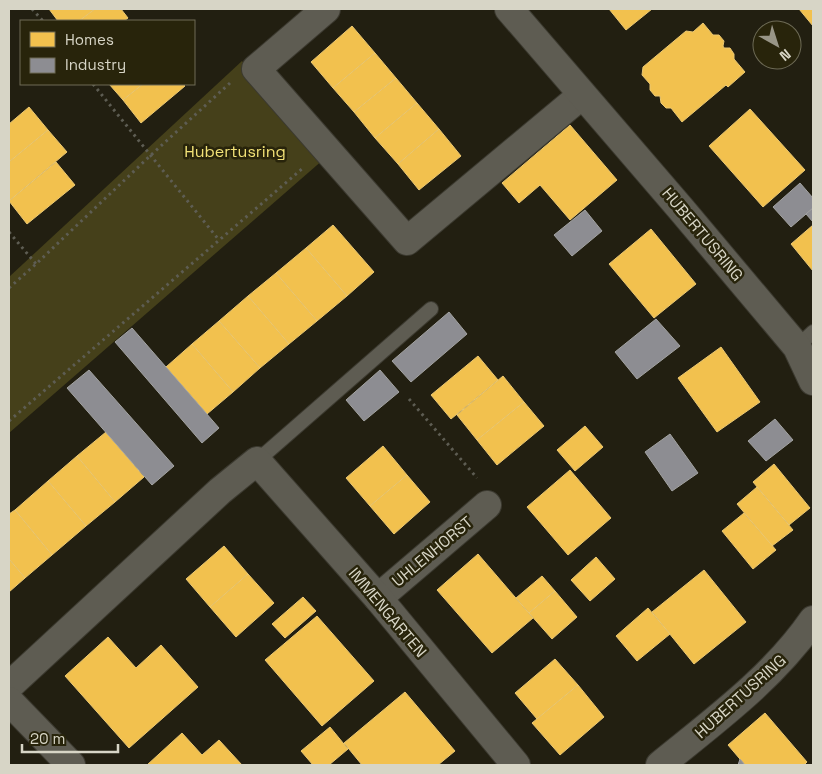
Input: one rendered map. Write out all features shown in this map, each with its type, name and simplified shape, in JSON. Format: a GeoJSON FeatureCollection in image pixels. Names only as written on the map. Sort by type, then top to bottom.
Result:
{"type":"FeatureCollection","features":[{"type":"Feature","properties":{"kind":"street"},"geometry":{"type":"LineString","coordinates":[[326,9],[256,69],[407,241],[582,95]]}},
{"type":"Feature","properties":{"kind":"street","name":"HUBERTUSRING"},"geometry":{"type":"LineString","coordinates":[[508,9],[681,209],[805,340],[813,381]]}},
{"type":"Feature","properties":{"kind":"street"},"geometry":{"type":"LineString","coordinates":[[9,686],[220,491],[257,461]]}},
{"type":"Feature","properties":{"kind":"street","name":"IMMENGARTEN"},"geometry":{"type":"LineString","coordinates":[[257,461],[378,598],[516,765]]}},
{"type":"Feature","properties":{"kind":"street","name":"UHLENHORST"},"geometry":{"type":"LineString","coordinates":[[378,598],[487,505]]}},
{"type":"Feature","properties":{"kind":"street","name":"HUBERTUSRING"},"geometry":{"type":"LineString","coordinates":[[660,765],[713,722],[774,668],[813,620]]}},
{"type":"Feature","properties":{"kind":"street"},"geometry":{"type":"LineString","coordinates":[[9,701],[70,765]]}},
{"type":"Feature","properties":{"kind":"lane"},"geometry":{"type":"LineString","coordinates":[[257,461],[431,309]]}},
{"type":"Feature","properties":{"kind":"path"},"geometry":{"type":"LineString","coordinates":[[32,9],[41,20]]}},
{"type":"Feature","properties":{"kind":"path"},"geometry":{"type":"LineString","coordinates":[[9,288],[230,82]]}},
{"type":"Feature","properties":{"kind":"path"},"geometry":{"type":"LineString","coordinates":[[94,85],[219,240]]}},
{"type":"Feature","properties":{"kind":"path"},"geometry":{"type":"LineString","coordinates":[[9,421],[308,163]]}},
{"type":"Feature","properties":{"kind":"path"},"geometry":{"type":"LineString","coordinates":[[9,232],[36,264]]}},
{"type":"Feature","properties":{"kind":"path"},"geometry":{"type":"LineString","coordinates":[[409,399],[488,491],[487,505]]}},
{"type":"Feature","properties":{"kind":"green space","name":"Hubertusring"},"geometry":{"type":"Polygon","coordinates":[[[242,61],[324,159],[9,433],[9,277],[242,61]]]}},
{"type":"Feature","properties":{"kind":"building: Homes"},"geometry":{"type":"Polygon","coordinates":[[[49,9],[95,9],[80,20],[57,20],[49,9]]]}},
{"type":"Feature","properties":{"kind":"building: Homes"},"geometry":{"type":"Polygon","coordinates":[[[95,9],[121,9],[128,18],[125,20],[80,20],[95,9]]]}},
{"type":"Feature","properties":{"kind":"building: Homes"},"geometry":{"type":"Polygon","coordinates":[[[609,9],[652,9],[626,30],[609,9]]]}},
{"type":"Feature","properties":{"kind":"building: Homes"},"geometry":{"type":"Polygon","coordinates":[[[799,9],[813,9],[813,26],[799,9]]]}},
{"type":"Feature","properties":{"kind":"building: Homes"},"geometry":{"type":"Polygon","coordinates":[[[703,23],[713,35],[719,35],[724,41],[724,48],[730,48],[734,54],[734,59],[745,72],[728,87],[726,85],[682,122],[671,108],[666,108],[661,103],[660,96],[655,96],[650,90],[650,84],[642,75],[643,67],[686,31],[693,32],[703,23]]]}},
{"type":"Feature","properties":{"kind":"building: Homes"},"geometry":{"type":"Polygon","coordinates":[[[352,26],[375,53],[333,88],[311,62],[352,26]]]}},
{"type":"Feature","properties":{"kind":"building: Homes"},"geometry":{"type":"Polygon","coordinates":[[[375,53],[396,78],[354,112],[333,88],[375,53]]]}},
{"type":"Feature","properties":{"kind":"building: Homes"},"geometry":{"type":"Polygon","coordinates":[[[396,78],[417,103],[375,138],[354,112],[396,78]]]}},
{"type":"Feature","properties":{"kind":"building: Homes"},"geometry":{"type":"Polygon","coordinates":[[[110,85],[142,85],[123,100],[110,85]]]}},
{"type":"Feature","properties":{"kind":"building: Homes"},"geometry":{"type":"Polygon","coordinates":[[[142,85],[185,86],[141,123],[123,100],[142,85]]]}},
{"type":"Feature","properties":{"kind":"building: Homes"},"geometry":{"type":"Polygon","coordinates":[[[417,103],[439,129],[398,164],[375,138],[417,103]]]}},
{"type":"Feature","properties":{"kind":"building: Homes"},"geometry":{"type":"Polygon","coordinates":[[[29,107],[48,130],[9,162],[9,124],[29,107]]]}},
{"type":"Feature","properties":{"kind":"building: Homes"},"geometry":{"type":"Polygon","coordinates":[[[750,109],[805,170],[763,207],[709,146],[750,109]]]}},
{"type":"Feature","properties":{"kind":"building: Homes"},"geometry":{"type":"Polygon","coordinates":[[[570,125],[617,180],[570,220],[540,185],[519,203],[502,183],[570,125]]]}},
{"type":"Feature","properties":{"kind":"building: Homes"},"geometry":{"type":"Polygon","coordinates":[[[439,129],[461,156],[419,190],[398,164],[439,129]]]}},
{"type":"Feature","properties":{"kind":"building: Homes"},"geometry":{"type":"Polygon","coordinates":[[[48,130],[67,152],[9,201],[9,162],[48,130]]]}},
{"type":"Feature","properties":{"kind":"building: Homes"},"geometry":{"type":"Polygon","coordinates":[[[56,162],[75,185],[27,224],[9,201],[56,162]]]}},
{"type":"Feature","properties":{"kind":"building: Homes"},"geometry":{"type":"Polygon","coordinates":[[[333,225],[374,272],[347,296],[306,248],[333,225]]]}},
{"type":"Feature","properties":{"kind":"building: Homes"},"geometry":{"type":"Polygon","coordinates":[[[813,225],[813,271],[791,244],[813,225]]]}},
{"type":"Feature","properties":{"kind":"building: Homes"},"geometry":{"type":"Polygon","coordinates":[[[651,229],[696,284],[654,318],[609,264],[651,229]]]}},
{"type":"Feature","properties":{"kind":"building: Homes"},"geometry":{"type":"Polygon","coordinates":[[[306,248],[347,296],[317,321],[276,273],[306,248]]]}},
{"type":"Feature","properties":{"kind":"building: Homes"},"geometry":{"type":"Polygon","coordinates":[[[276,273],[317,321],[289,344],[248,296],[276,273]]]}},
{"type":"Feature","properties":{"kind":"building: Homes"},"geometry":{"type":"Polygon","coordinates":[[[248,296],[289,344],[260,368],[219,321],[248,296]]]}},
{"type":"Feature","properties":{"kind":"building: Homes"},"geometry":{"type":"Polygon","coordinates":[[[219,321],[260,368],[233,392],[192,344],[219,321]]]}},
{"type":"Feature","properties":{"kind":"building: Homes"},"geometry":{"type":"Polygon","coordinates":[[[192,344],[233,392],[207,414],[166,367],[192,344]]]}},
{"type":"Feature","properties":{"kind":"building: Homes"},"geometry":{"type":"Polygon","coordinates":[[[721,347],[760,402],[717,432],[678,378],[721,347]]]}},
{"type":"Feature","properties":{"kind":"building: Homes"},"geometry":{"type":"Polygon","coordinates":[[[478,356],[498,380],[451,419],[431,395],[478,356]]]}},
{"type":"Feature","properties":{"kind":"building: Homes"},"geometry":{"type":"Polygon","coordinates":[[[503,376],[524,402],[477,440],[457,415],[503,376]]]}},
{"type":"Feature","properties":{"kind":"building: Homes"},"geometry":{"type":"Polygon","coordinates":[[[524,402],[544,426],[497,465],[477,440],[524,402]]]}},
{"type":"Feature","properties":{"kind":"building: Homes"},"geometry":{"type":"Polygon","coordinates":[[[585,426],[603,447],[575,471],[557,450],[585,426]]]}},
{"type":"Feature","properties":{"kind":"building: Homes"},"geometry":{"type":"Polygon","coordinates":[[[106,432],[144,477],[115,502],[77,456],[106,432]]]}},
{"type":"Feature","properties":{"kind":"building: Homes"},"geometry":{"type":"Polygon","coordinates":[[[383,446],[407,475],[370,506],[346,478],[383,446]]]}},
{"type":"Feature","properties":{"kind":"building: Homes"},"geometry":{"type":"Polygon","coordinates":[[[77,456],[115,502],[86,526],[48,481],[77,456]]]}},
{"type":"Feature","properties":{"kind":"building: Homes"},"geometry":{"type":"Polygon","coordinates":[[[774,464],[810,508],[789,525],[753,482],[774,464]]]}},
{"type":"Feature","properties":{"kind":"building: Homes"},"geometry":{"type":"Polygon","coordinates":[[[570,470],[611,518],[568,555],[527,507],[570,470]]]}},
{"type":"Feature","properties":{"kind":"building: Homes"},"geometry":{"type":"Polygon","coordinates":[[[407,475],[430,502],[394,534],[370,506],[407,475]]]}},
{"type":"Feature","properties":{"kind":"building: Homes"},"geometry":{"type":"Polygon","coordinates":[[[48,481],[86,526],[52,555],[15,510],[48,481]]]}},
{"type":"Feature","properties":{"kind":"building: Homes"},"geometry":{"type":"Polygon","coordinates":[[[757,487],[793,530],[772,546],[737,504],[757,487]]]}},
{"type":"Feature","properties":{"kind":"building: Homes"},"geometry":{"type":"Polygon","coordinates":[[[15,510],[52,555],[25,578],[9,559],[9,514],[15,510]]]}},
{"type":"Feature","properties":{"kind":"building: Homes"},"geometry":{"type":"Polygon","coordinates":[[[744,513],[776,550],[753,569],[722,531],[744,513]]]}},
{"type":"Feature","properties":{"kind":"building: Homes"},"geometry":{"type":"Polygon","coordinates":[[[224,546],[248,574],[210,607],[186,579],[224,546]]]}},
{"type":"Feature","properties":{"kind":"building: Homes"},"geometry":{"type":"Polygon","coordinates":[[[478,554],[533,618],[492,653],[437,590],[478,554]]]}},
{"type":"Feature","properties":{"kind":"building: Homes"},"geometry":{"type":"Polygon","coordinates":[[[596,557],[615,579],[590,601],[571,580],[596,557]]]}},
{"type":"Feature","properties":{"kind":"building: Homes"},"geometry":{"type":"Polygon","coordinates":[[[9,559],[25,578],[9,592],[9,559]]]}},
{"type":"Feature","properties":{"kind":"building: Homes"},"geometry":{"type":"Polygon","coordinates":[[[704,570],[746,622],[694,664],[652,612],[704,570]]]}},
{"type":"Feature","properties":{"kind":"building: Homes"},"geometry":{"type":"Polygon","coordinates":[[[248,574],[274,603],[236,637],[210,607],[248,574]]]}},
{"type":"Feature","properties":{"kind":"building: Homes"},"geometry":{"type":"Polygon","coordinates":[[[542,576],[555,591],[529,613],[516,598],[542,576]]]}},
{"type":"Feature","properties":{"kind":"building: Homes"},"geometry":{"type":"Polygon","coordinates":[[[555,591],[577,617],[552,639],[529,613],[555,591]]]}},
{"type":"Feature","properties":{"kind":"building: Homes"},"geometry":{"type":"Polygon","coordinates":[[[303,597],[316,611],[285,638],[272,624],[303,597]]]}},
{"type":"Feature","properties":{"kind":"building: Homes"},"geometry":{"type":"Polygon","coordinates":[[[648,608],[670,634],[637,661],[616,636],[648,608]]]}},
{"type":"Feature","properties":{"kind":"building: Homes"},"geometry":{"type":"Polygon","coordinates":[[[317,616],[374,681],[322,726],[265,660],[317,616]]]}},
{"type":"Feature","properties":{"kind":"building: Homes"},"geometry":{"type":"Polygon","coordinates":[[[108,637],[136,668],[161,645],[198,687],[129,748],[65,676],[108,637]]]}},
{"type":"Feature","properties":{"kind":"building: Homes"},"geometry":{"type":"Polygon","coordinates":[[[555,659],[578,685],[537,719],[515,693],[555,659]]]}},
{"type":"Feature","properties":{"kind":"building: Homes"},"geometry":{"type":"Polygon","coordinates":[[[578,685],[604,717],[560,755],[532,723],[578,685]]]}},
{"type":"Feature","properties":{"kind":"building: Homes"},"geometry":{"type":"Polygon","coordinates":[[[405,692],[455,751],[438,765],[362,765],[344,743],[405,692]]]}},
{"type":"Feature","properties":{"kind":"building: Homes"},"geometry":{"type":"Polygon","coordinates":[[[765,713],[807,762],[804,765],[745,765],[728,745],[765,713]]]}},
{"type":"Feature","properties":{"kind":"building: Homes"},"geometry":{"type":"Polygon","coordinates":[[[330,727],[348,749],[329,765],[313,765],[301,751],[330,727]]]}},
{"type":"Feature","properties":{"kind":"building: Homes"},"geometry":{"type":"Polygon","coordinates":[[[182,733],[202,755],[219,740],[242,765],[147,765],[182,733]]]}},
{"type":"Feature","properties":{"kind":"building: Industry"},"geometry":{"type":"Polygon","coordinates":[[[800,183],[813,198],[813,208],[791,227],[773,207],[800,183]]]}},
{"type":"Feature","properties":{"kind":"building: Industry"},"geometry":{"type":"Polygon","coordinates":[[[813,208],[813,222],[806,214],[813,208]]]}},
{"type":"Feature","properties":{"kind":"building: Industry"},"geometry":{"type":"Polygon","coordinates":[[[585,210],[602,231],[572,256],[554,235],[585,210]]]}},
{"type":"Feature","properties":{"kind":"building: Industry"},"geometry":{"type":"Polygon","coordinates":[[[449,312],[467,334],[411,382],[392,361],[449,312]]]}},
{"type":"Feature","properties":{"kind":"building: Industry"},"geometry":{"type":"Polygon","coordinates":[[[656,319],[680,346],[637,379],[615,352],[656,319]]]}},
{"type":"Feature","properties":{"kind":"building: Industry"},"geometry":{"type":"Polygon","coordinates":[[[132,328],[219,428],[202,443],[115,342],[132,328]]]}},
{"type":"Feature","properties":{"kind":"building: Industry"},"geometry":{"type":"Polygon","coordinates":[[[89,370],[174,466],[152,485],[67,388],[89,370]]]}},
{"type":"Feature","properties":{"kind":"building: Industry"},"geometry":{"type":"Polygon","coordinates":[[[380,370],[399,392],[364,421],[346,400],[380,370]]]}},
{"type":"Feature","properties":{"kind":"building: Industry"},"geometry":{"type":"Polygon","coordinates":[[[775,419],[793,440],[766,461],[748,441],[775,419]]]}},
{"type":"Feature","properties":{"kind":"building: Industry"},"geometry":{"type":"Polygon","coordinates":[[[670,434],[698,473],[672,491],[645,452],[670,434]]]}},
{"type":"Feature","properties":{"kind":"building: Industry"},"geometry":{"type":"Polygon","coordinates":[[[740,759],[745,765],[738,765],[740,759]]]}}]}
